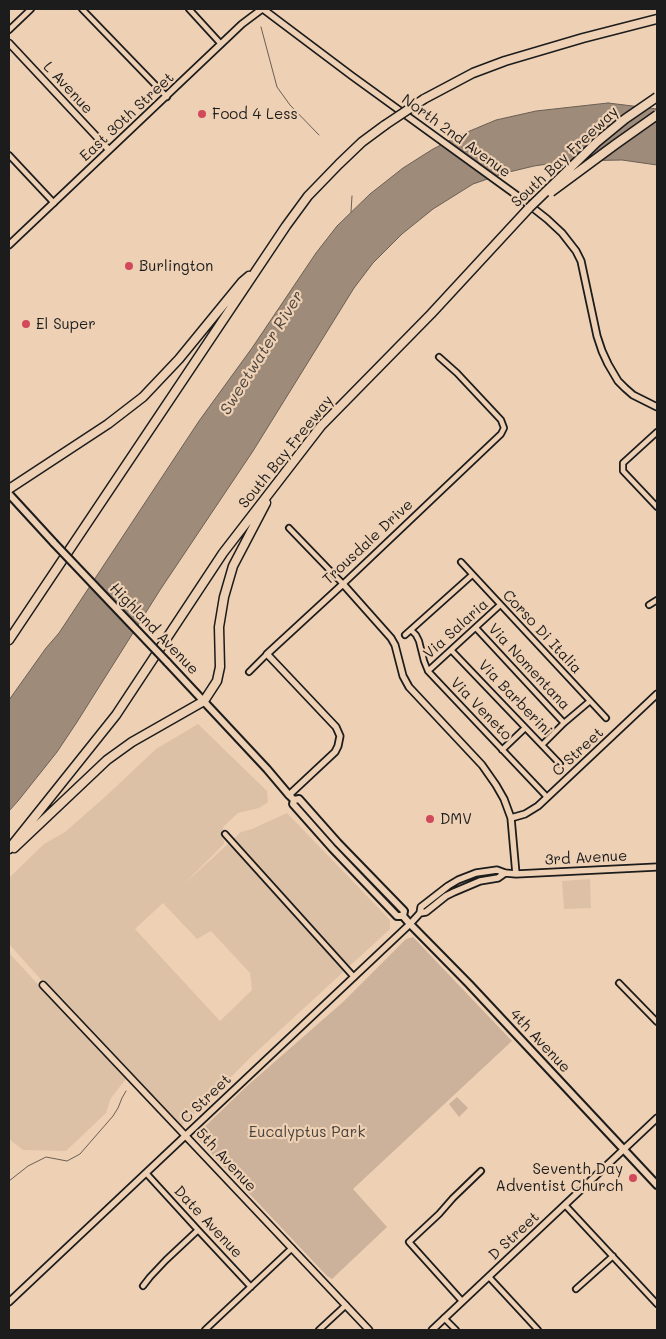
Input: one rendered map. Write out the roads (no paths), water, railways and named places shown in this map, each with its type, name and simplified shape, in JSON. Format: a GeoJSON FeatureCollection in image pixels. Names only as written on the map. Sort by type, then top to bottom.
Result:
{"type":"FeatureCollection","features":[{"type":"Feature","properties":{"kind":"highway"},"geometry":{"type":"LineString","coordinates":[[9,640],[286,226],[308,196],[339,164],[362,142],[404,110],[473,73],[505,61],[657,18]]}},
{"type":"Feature","properties":{"kind":"highway","name":"South Bay Freeway"},"geometry":{"type":"LineString","coordinates":[[9,849],[116,715],[222,553],[321,426],[431,314],[529,208],[566,171],[625,119],[657,98]]}},
{"type":"Feature","properties":{"kind":"highway"},"geometry":{"type":"LineString","coordinates":[[529,208],[657,115]]}},
{"type":"Feature","properties":{"kind":"highway"},"geometry":{"type":"LineString","coordinates":[[9,489],[108,424],[144,397],[179,360],[242,282],[258,268]]}},
{"type":"Feature","properties":{"kind":"highway"},"geometry":{"type":"LineString","coordinates":[[9,853],[107,760],[132,742],[204,701],[217,681],[220,667],[219,627],[224,597],[233,566],[278,482]]}},
{"type":"Feature","properties":{"kind":"main road","name":"Highland Avenue"},"geometry":{"type":"LineString","coordinates":[[9,494],[280,783]]}},
{"type":"Feature","properties":{"kind":"main road","name":"4th Avenue"},"geometry":{"type":"LineString","coordinates":[[280,783],[292,798],[299,799],[338,843],[404,910],[403,916],[410,924],[657,1185]]}},
{"type":"Feature","properties":{"kind":"street"},"geometry":{"type":"LineString","coordinates":[[9,30],[31,9]]}},
{"type":"Feature","properties":{"kind":"street"},"geometry":{"type":"LineString","coordinates":[[82,9],[166,97]]}},
{"type":"Feature","properties":{"kind":"street"},"geometry":{"type":"LineString","coordinates":[[190,9],[222,44]]}},
{"type":"Feature","properties":{"kind":"street","name":"East 30th Street"},"geometry":{"type":"LineString","coordinates":[[9,245],[242,24],[263,9]]}},
{"type":"Feature","properties":{"kind":"street","name":"North 2nd Avenue"},"geometry":{"type":"LineString","coordinates":[[263,9],[547,218],[566,237],[576,251],[583,269],[597,336],[608,364],[618,381],[625,388],[633,395],[657,407]]}},
{"type":"Feature","properties":{"kind":"street","name":"L Avenue"},"geometry":{"type":"LineString","coordinates":[[9,43],[110,150]]}},
{"type":"Feature","properties":{"kind":"street"},"geometry":{"type":"LineString","coordinates":[[9,155],[54,203]]}},
{"type":"Feature","properties":{"kind":"street","name":"Trousdale Drive"},"geometry":{"type":"LineString","coordinates":[[248,672],[496,439],[503,430],[501,420],[439,358]]}},
{"type":"Feature","properties":{"kind":"street"},"geometry":{"type":"LineString","coordinates":[[657,432],[623,463],[623,471],[657,507]]}},
{"type":"Feature","properties":{"kind":"street"},"geometry":{"type":"LineString","coordinates":[[289,528],[343,584],[391,638],[395,645],[403,676],[409,687],[482,765],[496,785],[504,800],[510,818],[514,840],[516,874]]}},
{"type":"Feature","properties":{"kind":"street","name":"Corso Di Italia"},"geometry":{"type":"LineString","coordinates":[[461,562],[606,718]]}},
{"type":"Feature","properties":{"kind":"street"},"geometry":{"type":"LineString","coordinates":[[405,635],[472,574]]}},
{"type":"Feature","properties":{"kind":"street"},"geometry":{"type":"LineString","coordinates":[[649,605],[657,600]]}},
{"type":"Feature","properties":{"kind":"street","name":"Via Salaria"},"geometry":{"type":"LineString","coordinates":[[428,671],[500,605]]}},
{"type":"Feature","properties":{"kind":"street","name":"Via Nomentana"},"geometry":{"type":"LineString","coordinates":[[476,628],[564,723]]}},
{"type":"Feature","properties":{"kind":"street","name":"Via Veneto"},"geometry":{"type":"LineString","coordinates":[[411,630],[420,641],[428,671],[547,798]]}},
{"type":"Feature","properties":{"kind":"street","name":"Via Barberini"},"geometry":{"type":"LineString","coordinates":[[451,650],[560,764]]}},
{"type":"Feature","properties":{"kind":"street"},"geometry":{"type":"LineString","coordinates":[[267,654],[336,728],[340,736],[335,752],[292,798]]}},
{"type":"Feature","properties":{"kind":"street","name":"C Street"},"geometry":{"type":"LineString","coordinates":[[510,818],[529,812],[547,798],[657,694]]}},
{"type":"Feature","properties":{"kind":"street"},"geometry":{"type":"LineString","coordinates":[[542,745],[590,701]]}},
{"type":"Feature","properties":{"kind":"street"},"geometry":{"type":"LineString","coordinates":[[502,750],[525,728]]}},
{"type":"Feature","properties":{"kind":"street"},"geometry":{"type":"LineString","coordinates":[[225,834],[354,976]]}},
{"type":"Feature","properties":{"kind":"street","name":"3rd Avenue"},"geometry":{"type":"LineString","coordinates":[[516,874],[657,867]]}},
{"type":"Feature","properties":{"kind":"street","name":"C Street"},"geometry":{"type":"LineString","coordinates":[[9,1302],[410,924],[420,913],[421,907],[426,902],[458,880],[476,873],[497,870],[516,874]]}},
{"type":"Feature","properties":{"kind":"street"},"geometry":{"type":"LineString","coordinates":[[619,983],[657,1022]]}},
{"type":"Feature","properties":{"kind":"street","name":"5th Avenue"},"geometry":{"type":"LineString","coordinates":[[43,985],[369,1330]]}},
{"type":"Feature","properties":{"kind":"street","name":"D Street"},"geometry":{"type":"LineString","coordinates":[[432,1330],[657,1118]]}},
{"type":"Feature","properties":{"kind":"street"},"geometry":{"type":"LineString","coordinates":[[462,1301],[409,1242],[481,1171]]}},
{"type":"Feature","properties":{"kind":"street","name":"Date Avenue"},"geometry":{"type":"LineString","coordinates":[[146,1173],[251,1287]]}},
{"type":"Feature","properties":{"kind":"street"},"geometry":{"type":"LineString","coordinates":[[565,1204],[657,1304]]}},
{"type":"Feature","properties":{"kind":"street"},"geometry":{"type":"LineString","coordinates":[[143,1286],[166,1260],[198,1230]]}},
{"type":"Feature","properties":{"kind":"street"},"geometry":{"type":"LineString","coordinates":[[205,1330],[292,1248]]}},
{"type":"Feature","properties":{"kind":"street"},"geometry":{"type":"LineString","coordinates":[[576,1289],[613,1256]]}},
{"type":"Feature","properties":{"kind":"street"},"geometry":{"type":"LineString","coordinates":[[489,1276],[538,1330]]}},
{"type":"Feature","properties":{"kind":"street"},"geometry":{"type":"LineString","coordinates":[[319,1330],[346,1305]]}},
{"type":"Feature","properties":{"kind":"street"},"geometry":{"type":"LineString","coordinates":[[444,1318],[456,1330]]}},
{"type":"Feature","properties":{"kind":"water","name":"Sweetwater River"},"geometry":{"type":"Polygon","coordinates":[[[608,103],[657,109],[657,165],[622,160],[568,161],[505,173],[473,184],[433,209],[402,234],[373,263],[354,288],[253,451],[160,590],[77,722],[57,752],[9,811],[9,700],[59,633],[199,421],[252,348],[316,253],[337,226],[370,194],[403,168],[433,149],[465,133],[496,120],[536,111],[608,103]]]}},
{"type":"Feature","properties":{"kind":"waterway"},"geometry":{"type":"LineString","coordinates":[[261,27],[277,87],[290,105],[319,135]]}},
{"type":"Feature","properties":{"kind":"waterway"},"geometry":{"type":"LineString","coordinates":[[351,212],[352,196]]}},
{"type":"Feature","properties":{"kind":"waterway"},"geometry":{"type":"LineString","coordinates":[[9,1181],[28,1166],[46,1157],[67,1161],[80,1154],[113,1116],[126,1091]]}},
{"type":"Feature","properties":{"kind":"place","name":"Food 4 Less"},"geometry":{"type":"Point","coordinates":[202,114]}},
{"type":"Feature","properties":{"kind":"place","name":"Burlington"},"geometry":{"type":"Point","coordinates":[129,266]}},
{"type":"Feature","properties":{"kind":"place","name":"El Super"},"geometry":{"type":"Point","coordinates":[26,324]}},
{"type":"Feature","properties":{"kind":"place","name":"DMV"},"geometry":{"type":"Point","coordinates":[430,819]}},
{"type":"Feature","properties":{"kind":"place","name":"Seventh Day Adventist Church"},"geometry":{"type":"Point","coordinates":[633,1178]}},
{"type":"Feature","properties":{"kind":"park label","name":"Eucalyptus Park"},"geometry":{"type":"Point","coordinates":[307,1132]}}]}
